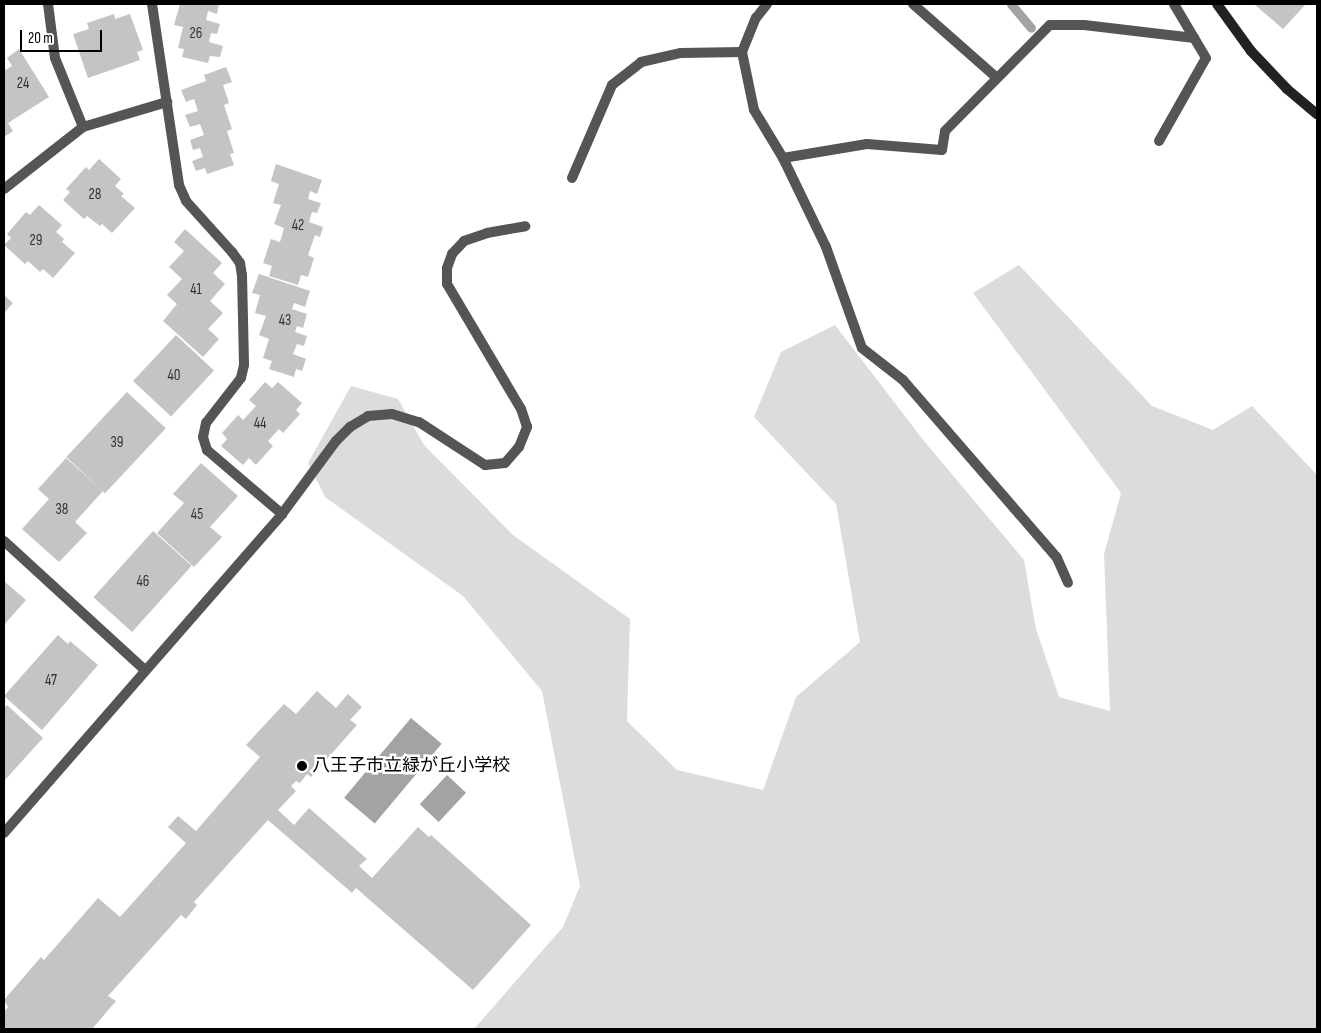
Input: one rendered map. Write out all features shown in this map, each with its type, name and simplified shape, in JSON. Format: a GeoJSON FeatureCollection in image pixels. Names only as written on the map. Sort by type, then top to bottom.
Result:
{"type":"FeatureCollection","features":[{"type":"Feature","properties":{"kind":"main road"},"geometry":{"type":"LineString","coordinates":[[1217,4],[1251,51],[1287,89],[1317,114]]}},
{"type":"Feature","properties":{"kind":"street"},"geometry":{"type":"LineString","coordinates":[[48,4],[55,58],[83,126]]}},
{"type":"Feature","properties":{"kind":"street"},"geometry":{"type":"LineString","coordinates":[[152,4],[179,185],[186,200],[240,263],[242,275],[244,365],[241,378],[206,423],[203,436],[208,450],[282,514]]}},
{"type":"Feature","properties":{"kind":"street"},"geometry":{"type":"LineString","coordinates":[[766,4],[756,18],[742,52],[754,110],[783,158],[826,247],[862,348],[909,388],[1057,558],[1068,583]]}},
{"type":"Feature","properties":{"kind":"street"},"geometry":{"type":"LineString","coordinates":[[913,4],[997,78]]}},
{"type":"Feature","properties":{"kind":"street"},"geometry":{"type":"LineString","coordinates":[[1159,141],[1206,58],[1174,4]]}},
{"type":"Feature","properties":{"kind":"street"},"geometry":{"type":"LineString","coordinates":[[783,158],[867,144],[942,150],[945,131],[1050,25],[1084,25],[1194,38]]}},
{"type":"Feature","properties":{"kind":"street"},"geometry":{"type":"LineString","coordinates":[[572,178],[612,85],[641,62],[681,53],[742,52]]}},
{"type":"Feature","properties":{"kind":"street"},"geometry":{"type":"LineString","coordinates":[[4,189],[83,126],[167,102]]}},
{"type":"Feature","properties":{"kind":"street"},"geometry":{"type":"LineString","coordinates":[[4,834],[282,514],[336,441],[350,426],[368,416],[392,414],[419,422],[486,465],[504,463],[519,447],[526,427],[522,409],[447,284],[447,268],[452,254],[464,241],[487,233],[526,226]]}},
{"type":"Feature","properties":{"kind":"street"},"geometry":{"type":"LineString","coordinates":[[4,541],[145,670]]}},
{"type":"Feature","properties":{"kind":"shaded area"},"geometry":{"type":"Polygon","coordinates":[[[1019,265],[1152,406],[1213,430],[1252,406],[1317,475],[1317,1029],[474,1029],[563,927],[580,886],[542,691],[463,596],[325,497],[308,463],[351,386],[398,399],[424,445],[513,535],[630,619],[627,721],[677,770],[763,790],[796,697],[860,642],[836,504],[754,417],[781,352],[835,325],[924,441],[1024,560],[1036,629],[1059,697],[1110,711],[1104,554],[1121,493],[973,293],[1019,265]]]}},
{"type":"Feature","properties":{"kind":"shaded area"},"geometry":{"type":"Polygon","coordinates":[[[411,718],[442,744],[375,823],[344,798],[411,718]]]}},
{"type":"Feature","properties":{"kind":"shaded area"},"geometry":{"type":"Polygon","coordinates":[[[447,775],[466,793],[439,822],[420,804],[447,775]]]}},
{"type":"Feature","properties":{"kind":"building"},"geometry":{"type":"Polygon","coordinates":[[[180,4],[219,4],[217,14],[208,11],[206,20],[220,24],[217,34],[211,33],[209,42],[223,46],[220,57],[210,56],[208,63],[182,57],[184,49],[178,48],[183,27],[174,25],[180,4]]]}},
{"type":"Feature","properties":{"kind":"building"},"geometry":{"type":"Polygon","coordinates":[[[1254,4],[1306,4],[1283,29],[1254,4]]]}},
{"type":"Feature","properties":{"kind":"building"},"geometry":{"type":"Polygon","coordinates":[[[114,14],[115,19],[130,14],[143,50],[137,52],[140,60],[88,78],[73,34],[89,29],[87,23],[114,14]]]}},
{"type":"Feature","properties":{"kind":"building"},"geometry":{"type":"Polygon","coordinates":[[[19,49],[49,97],[8,123],[13,131],[4,137],[4,71],[12,66],[7,58],[19,49]]]}},
{"type":"Feature","properties":{"kind":"building"},"geometry":{"type":"Polygon","coordinates":[[[226,67],[232,82],[223,85],[229,103],[224,105],[232,129],[227,131],[234,153],[230,154],[234,165],[207,174],[205,168],[196,171],[192,161],[203,157],[200,148],[193,150],[190,140],[204,135],[200,124],[190,127],[185,115],[198,111],[194,99],[186,102],[181,90],[206,81],[204,75],[226,67]]]}},
{"type":"Feature","properties":{"kind":"building"},"geometry":{"type":"Polygon","coordinates":[[[99,159],[121,179],[115,186],[124,194],[121,196],[135,208],[112,233],[102,224],[100,226],[87,216],[84,219],[63,200],[70,192],[66,189],[86,167],[89,170],[99,159]]]}},
{"type":"Feature","properties":{"kind":"building"},"geometry":{"type":"Polygon","coordinates":[[[276,164],[322,180],[317,194],[310,191],[308,199],[321,203],[317,213],[312,212],[309,222],[323,227],[320,237],[315,235],[308,255],[314,258],[308,277],[301,275],[298,285],[269,276],[272,266],[263,263],[271,239],[280,242],[284,228],[274,224],[281,205],[273,203],[279,184],[271,181],[276,164]]]}},
{"type":"Feature","properties":{"kind":"building"},"geometry":{"type":"Polygon","coordinates":[[[39,205],[62,225],[56,232],[64,239],[62,242],[75,253],[53,278],[43,269],[40,272],[28,261],[25,264],[4,245],[11,238],[7,234],[26,212],[30,215],[39,205]]]}},
{"type":"Feature","properties":{"kind":"building"},"geometry":{"type":"Polygon","coordinates":[[[185,229],[222,263],[213,273],[225,284],[210,301],[223,313],[208,329],[219,339],[203,357],[163,321],[177,304],[167,295],[182,279],[169,267],[184,251],[174,242],[185,229]]]}},
{"type":"Feature","properties":{"kind":"building"},"geometry":{"type":"Polygon","coordinates":[[[259,274],[310,291],[305,307],[294,303],[292,309],[307,314],[303,328],[297,326],[295,332],[307,336],[304,346],[297,344],[293,354],[306,359],[302,371],[296,369],[294,377],[269,369],[272,361],[263,358],[269,339],[259,335],[266,316],[255,313],[260,295],[252,293],[259,274]]]}},
{"type":"Feature","properties":{"kind":"building"},"geometry":{"type":"Polygon","coordinates":[[[4,295],[13,303],[4,313],[4,295]]]}},
{"type":"Feature","properties":{"kind":"building"},"geometry":{"type":"Polygon","coordinates":[[[176,335],[214,370],[171,417],[133,381],[176,335]]]}},
{"type":"Feature","properties":{"kind":"building"},"geometry":{"type":"Polygon","coordinates":[[[265,382],[272,388],[278,382],[302,403],[296,410],[300,414],[283,433],[279,429],[268,441],[273,446],[256,465],[249,458],[243,465],[221,446],[227,439],[222,433],[238,415],[243,420],[256,406],[249,400],[265,382]]]}},
{"type":"Feature","properties":{"kind":"building"},"geometry":{"type":"Polygon","coordinates":[[[127,392],[166,428],[105,493],[66,457],[127,392]]]}},
{"type":"Feature","properties":{"kind":"building"},"geometry":{"type":"Polygon","coordinates":[[[66,458],[103,491],[75,522],[87,533],[59,562],[22,529],[49,499],[38,489],[66,458]]]}},
{"type":"Feature","properties":{"kind":"building"},"geometry":{"type":"Polygon","coordinates":[[[201,463],[238,496],[210,527],[222,537],[194,567],[157,533],[184,503],[173,494],[201,463]]]}},
{"type":"Feature","properties":{"kind":"building"},"geometry":{"type":"Polygon","coordinates":[[[153,531],[192,566],[132,632],[93,597],[153,531]]]}},
{"type":"Feature","properties":{"kind":"building"},"geometry":{"type":"Polygon","coordinates":[[[4,581],[26,600],[4,625],[4,581]]]}},
{"type":"Feature","properties":{"kind":"building"},"geometry":{"type":"Polygon","coordinates":[[[58,635],[68,644],[70,641],[98,665],[42,730],[4,696],[58,635]]]}},
{"type":"Feature","properties":{"kind":"building"},"geometry":{"type":"Polygon","coordinates":[[[317,691],[336,708],[348,694],[362,707],[350,720],[357,725],[311,777],[307,774],[300,783],[296,781],[291,786],[296,791],[278,810],[294,825],[309,808],[367,859],[359,866],[372,878],[418,827],[429,837],[431,835],[531,925],[473,990],[356,888],[352,893],[268,820],[194,902],[197,905],[186,919],[181,915],[108,996],[116,1001],[92,1029],[4,1029],[4,1012],[8,1007],[4,1000],[41,957],[44,960],[98,898],[120,917],[186,843],[168,827],[178,816],[196,831],[260,757],[246,745],[284,704],[296,714],[317,691]]]}},
{"type":"Feature","properties":{"kind":"building"},"geometry":{"type":"Polygon","coordinates":[[[7,705],[43,738],[4,781],[4,708],[7,705]]]}},
{"type":"Feature","properties":{"kind":"waterway"},"geometry":{"type":"LineString","coordinates":[[1011,4],[1031,28]]}},
{"type":"Feature","properties":{"kind":"place","name":"八王子市立緑が丘小学校"},"geometry":{"type":"Point","coordinates":[302,766]}}]}
